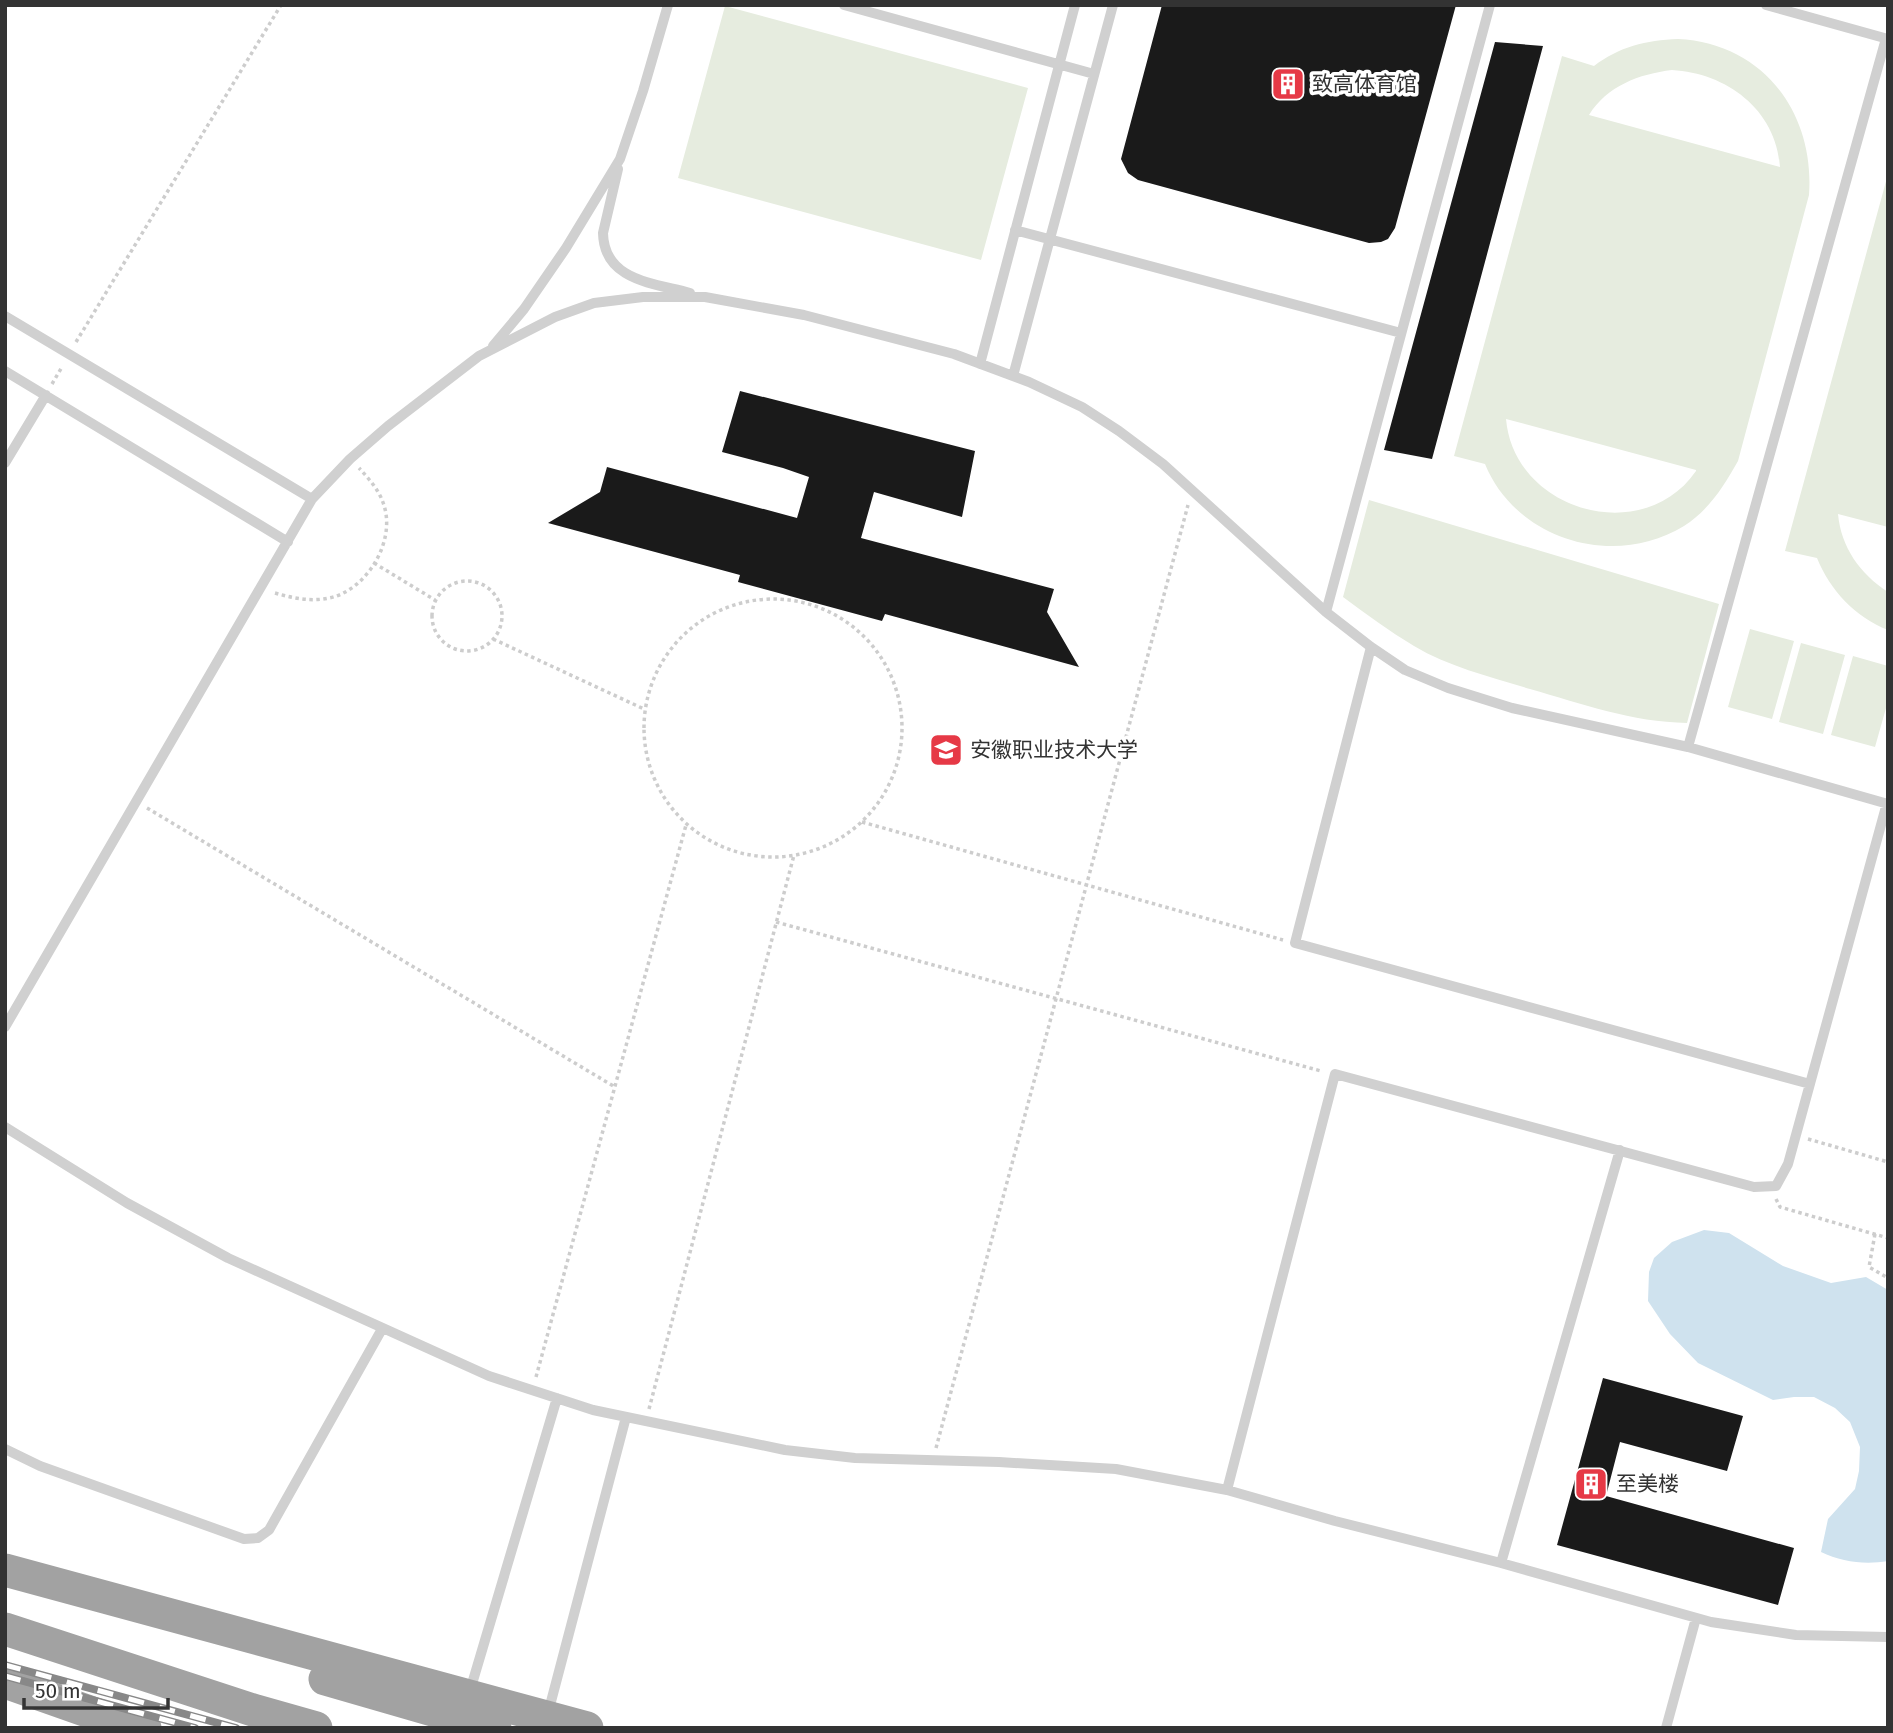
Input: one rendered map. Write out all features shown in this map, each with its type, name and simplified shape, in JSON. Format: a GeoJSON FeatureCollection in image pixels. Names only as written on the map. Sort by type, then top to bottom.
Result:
{"type":"FeatureCollection","features":[{"type":"Feature","properties":{"kind":"highway"},"geometry":{"type":"LineString","coordinates":[[5,1570],[587,1728]]}},
{"type":"Feature","properties":{"kind":"highway"},"geometry":{"type":"LineString","coordinates":[[5,1576],[108,1617],[495,1728]]}},
{"type":"Feature","properties":{"kind":"highway"},"geometry":{"type":"LineString","coordinates":[[5,1629],[243,1707],[316,1728]]}},
{"type":"Feature","properties":{"kind":"highway"},"geometry":{"type":"LineString","coordinates":[[5,1682],[104,1717],[145,1728]]}},
{"type":"Feature","properties":{"kind":"lane"},"geometry":{"type":"LineString","coordinates":[[668,5],[620,159],[603,233],[603,244],[615,267],[634,278],[705,297],[804,315],[954,354],[1013,376],[1082,407],[1163,464],[1326,612],[1371,648],[1405,670],[1448,688],[1513,708],[1688,747],[1887,803],[1796,1135],[1784,1174],[1776,1186],[1754,1187],[1335,1074],[1227,1490]]}},
{"type":"Feature","properties":{"kind":"lane"},"geometry":{"type":"LineString","coordinates":[[844,5],[1094,74]]}},
{"type":"Feature","properties":{"kind":"lane"},"geometry":{"type":"LineString","coordinates":[[980,364],[1075,5]]}},
{"type":"Feature","properties":{"kind":"lane"},"geometry":{"type":"LineString","coordinates":[[1013,376],[1113,5]]}},
{"type":"Feature","properties":{"kind":"lane"},"geometry":{"type":"LineString","coordinates":[[1326,612],[1490,5]]}},
{"type":"Feature","properties":{"kind":"lane"},"geometry":{"type":"LineString","coordinates":[[1688,747],[1886,40],[1766,5]]}},
{"type":"Feature","properties":{"kind":"lane"},"geometry":{"type":"LineString","coordinates":[[489,351],[524,309],[566,248],[620,159]]}},
{"type":"Feature","properties":{"kind":"lane"},"geometry":{"type":"LineString","coordinates":[[1015,230],[1401,333]]}},
{"type":"Feature","properties":{"kind":"lane"},"geometry":{"type":"LineString","coordinates":[[5,1027],[312,499],[350,459],[387,426],[479,356],[555,317],[594,303],[643,297],[705,297]]}},
{"type":"Feature","properties":{"kind":"lane"},"geometry":{"type":"LineString","coordinates":[[5,316],[312,499]]}},
{"type":"Feature","properties":{"kind":"lane"},"geometry":{"type":"LineString","coordinates":[[5,371],[288,542]]}},
{"type":"Feature","properties":{"kind":"lane"},"geometry":{"type":"LineString","coordinates":[[5,463],[46,396]]}},
{"type":"Feature","properties":{"kind":"lane"},"geometry":{"type":"LineString","coordinates":[[1371,648],[1295,943],[1810,1084]]}},
{"type":"Feature","properties":{"kind":"lane"},"geometry":{"type":"LineString","coordinates":[[5,1127],[127,1203],[228,1258],[489,1376],[626,1417],[785,1450],[855,1458],[1116,1469],[1227,1490],[1696,1618],[1796,1635],[1888,1637]]}},
{"type":"Feature","properties":{"kind":"lane"},"geometry":{"type":"LineString","coordinates":[[1501,1563],[1620,1150]]}},
{"type":"Feature","properties":{"kind":"lane"},"geometry":{"type":"LineString","coordinates":[[5,1449],[40,1466],[244,1539],[258,1538],[269,1530],[382,1329]]}},
{"type":"Feature","properties":{"kind":"lane"},"geometry":{"type":"LineString","coordinates":[[469,1694],[556,1398]]}},
{"type":"Feature","properties":{"kind":"lane"},"geometry":{"type":"LineString","coordinates":[[548,1716],[626,1417]]}},
{"type":"Feature","properties":{"kind":"lane"},"geometry":{"type":"LineString","coordinates":[[1665,1728],[1696,1618]]}},
{"type":"Feature","properties":{"kind":"path"},"geometry":{"type":"LineString","coordinates":[[46,396],[281,5]]}},
{"type":"Feature","properties":{"kind":"path"},"geometry":{"type":"LineString","coordinates":[[260,590],[295,599],[329,598],[354,587],[374,563],[382,549],[386,511],[380,494],[371,481],[350,459]]}},
{"type":"Feature","properties":{"kind":"path"},"geometry":{"type":"LineString","coordinates":[[933,1460],[1192,491]]}},
{"type":"Feature","properties":{"kind":"path"},"geometry":{"type":"LineString","coordinates":[[374,563],[436,601]]}},
{"type":"Feature","properties":{"kind":"path"},"geometry":{"type":"LineString","coordinates":[[471,581],[491,590],[497,598],[502,619],[493,639],[474,650],[452,647],[436,632],[433,622],[436,601],[450,585],[460,582],[471,581]]}},
{"type":"Feature","properties":{"kind":"path"},"geometry":{"type":"LineString","coordinates":[[777,599],[815,606],[838,616],[876,649],[898,694],[902,745],[886,793],[862,822],[830,844],[806,853],[781,857],[755,856],[730,850],[707,839],[686,825],[669,806],[656,784],[647,760],[643,735],[644,709],[650,685],[661,662],[694,624],[716,611],[740,603],[777,599]]}},
{"type":"Feature","properties":{"kind":"path"},"geometry":{"type":"LineString","coordinates":[[493,639],[644,709]]}},
{"type":"Feature","properties":{"kind":"path"},"geometry":{"type":"LineString","coordinates":[[136,802],[615,1087]]}},
{"type":"Feature","properties":{"kind":"path"},"geometry":{"type":"LineString","coordinates":[[862,822],[1295,943]]}},
{"type":"Feature","properties":{"kind":"path"},"geometry":{"type":"LineString","coordinates":[[533,1390],[686,825]]}},
{"type":"Feature","properties":{"kind":"path"},"geometry":{"type":"LineString","coordinates":[[645,1421],[794,855]]}},
{"type":"Feature","properties":{"kind":"path"},"geometry":{"type":"LineString","coordinates":[[776,922],[1335,1074]]}},
{"type":"Feature","properties":{"kind":"path"},"geometry":{"type":"LineString","coordinates":[[1796,1135],[1888,1162]]}},
{"type":"Feature","properties":{"kind":"path"},"geometry":{"type":"LineString","coordinates":[[1770,1187],[1780,1207],[1888,1238]]}},
{"type":"Feature","properties":{"kind":"path"},"geometry":{"type":"LineString","coordinates":[[1875,1234],[1869,1267],[1888,1278]]}},
{"type":"Feature","properties":{"kind":"shaded area"},"geometry":{"type":"Polygon","coordinates":[[[725,6],[1028,88],[981,260],[678,178],[725,6]]]}},
{"type":"Feature","properties":{"kind":"shaded area"},"geometry":{"type":"Polygon","coordinates":[[[1666,40],[1708,43],[1735,54],[1758,68],[1778,88],[1793,111],[1803,137],[1809,165],[1809,195],[1738,461],[1733,470],[1708,505],[1684,526],[1657,539],[1628,545],[1598,545],[1570,540],[1543,528],[1519,512],[1500,490],[1485,464],[1454,456],[1562,56],[1594,66],[1623,49],[1666,40]],[[1672,70],[1625,83],[1605,96],[1589,115],[1780,167],[1769,128],[1745,98],[1711,78],[1672,70]],[[1506,419],[1514,451],[1532,477],[1556,496],[1584,508],[1615,513],[1645,508],[1673,495],[1696,471],[1696,470],[1506,419]]]}},
{"type":"Feature","properties":{"kind":"shaded area"},"geometry":{"type":"Polygon","coordinates":[[[1888,174],[1888,527],[1838,514],[1843,538],[1854,559],[1869,577],[1888,592],[1888,630],[1865,618],[1845,601],[1829,581],[1817,558],[1785,551],[1888,174]]]}},
{"type":"Feature","properties":{"kind":"shaded area"},"geometry":{"type":"Polygon","coordinates":[[[1369,500],[1719,604],[1687,723],[1607,711],[1470,671],[1427,653],[1378,622],[1343,597],[1369,500]]]}},
{"type":"Feature","properties":{"kind":"shaded area"},"geometry":{"type":"Polygon","coordinates":[[[1750,629],[1794,641],[1772,719],[1728,707],[1750,629]]]}},
{"type":"Feature","properties":{"kind":"shaded area"},"geometry":{"type":"Polygon","coordinates":[[[1801,643],[1845,655],[1823,734],[1779,722],[1801,643]]]}},
{"type":"Feature","properties":{"kind":"shaded area"},"geometry":{"type":"Polygon","coordinates":[[[1853,656],[1888,666],[1888,701],[1875,747],[1831,735],[1853,656]]]}},
{"type":"Feature","properties":{"kind":"water"},"geometry":{"type":"Polygon","coordinates":[[[1704,1230],[1729,1233],[1783,1266],[1831,1283],[1866,1277],[1888,1290],[1888,1561],[1854,1562],[1821,1552],[1828,1519],[1855,1489],[1860,1447],[1850,1422],[1835,1408],[1814,1397],[1773,1400],[1698,1363],[1670,1334],[1648,1301],[1649,1272],[1654,1258],[1672,1242],[1704,1230]]]}},
{"type":"Feature","properties":{"kind":"building","name":"致高体育馆"},"geometry":{"type":"Polygon","coordinates":[[[1162,5],[1456,5],[1395,228],[1388,239],[1369,243],[1138,180],[1128,173],[1121,159],[1162,5]]]}},
{"type":"Feature","properties":{"kind":"building"},"geometry":{"type":"Polygon","coordinates":[[[1495,42],[1543,46],[1432,459],[1384,450],[1495,42]]]}},
{"type":"Feature","properties":{"kind":"building"},"geometry":{"type":"Polygon","coordinates":[[[740,391],[975,451],[962,517],[874,492],[861,538],[1054,589],[1047,612],[1079,667],[885,614],[882,621],[738,582],[740,575],[548,523],[600,492],[607,467],[797,518],[809,477],[722,452],[740,391]]]}},
{"type":"Feature","properties":{"kind":"building","name":"至美楼"},"geometry":{"type":"Polygon","coordinates":[[[1603,1378],[1743,1416],[1727,1471],[1620,1442],[1606,1496],[1794,1548],[1778,1605],[1557,1545],[1603,1378]]]}},
{"type":"Feature","properties":{"kind":"railway"},"geometry":{"type":"LineString","coordinates":[[5,1665],[236,1728]]}},
{"type":"Feature","properties":{"kind":"railway"},"geometry":{"type":"LineString","coordinates":[[5,1676],[195,1728]]}},
{"type":"Feature","properties":{"kind":"place","name":"致高体育馆"},"geometry":{"type":"Point","coordinates":[1288,84]}},
{"type":"Feature","properties":{"kind":"place","name":"安徽职业技术大学"},"geometry":{"type":"Point","coordinates":[946,750]}},
{"type":"Feature","properties":{"kind":"place","name":"至美楼"},"geometry":{"type":"Point","coordinates":[1591,1484]}}]}
